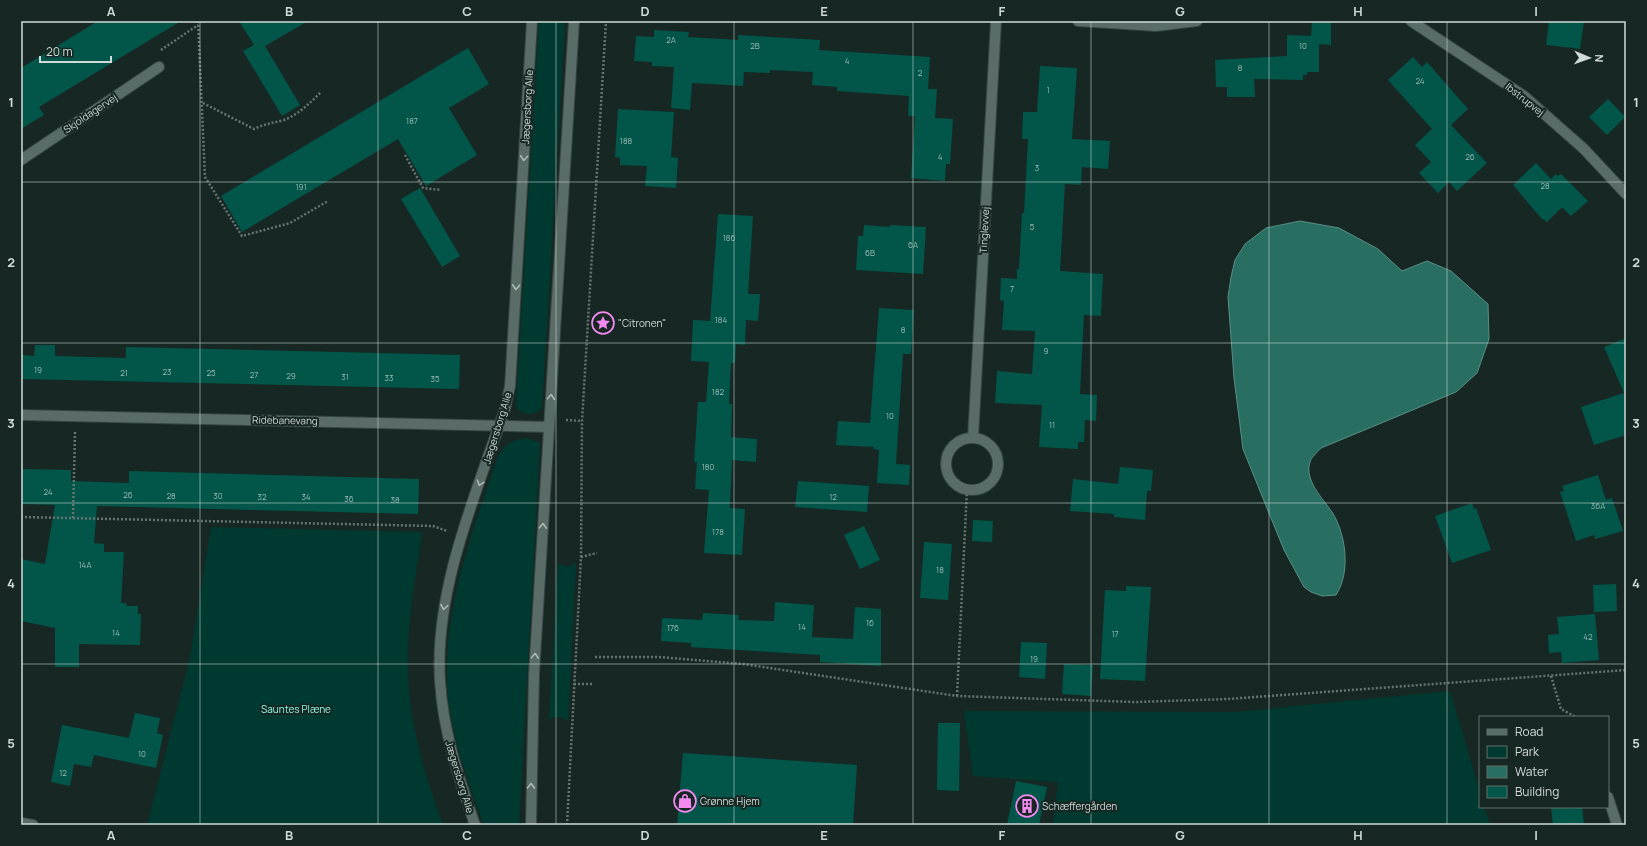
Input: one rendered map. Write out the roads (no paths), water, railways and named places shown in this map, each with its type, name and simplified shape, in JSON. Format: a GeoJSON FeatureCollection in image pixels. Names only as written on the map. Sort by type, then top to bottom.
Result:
{"type":"FeatureCollection","features":[{"type":"Feature","properties":{"kind":"street","name":"Jægersborg Alle"},"geometry":{"type":"LineString","coordinates":[[475,825],[449,745],[440,680],[443,612],[450,576],[500,425],[510,386],[532,21]]}},
{"type":"Feature","properties":{"kind":"street"},"geometry":{"type":"LineString","coordinates":[[530,825],[534,674],[574,21]]}},
{"type":"Feature","properties":{"kind":"street","name":"Tinglevvej"},"geometry":{"type":"LineString","coordinates":[[973,438],[996,21]]}},
{"type":"Feature","properties":{"kind":"street"},"geometry":{"type":"LineString","coordinates":[[1078,21],[1156,26],[1197,21]]}},
{"type":"Feature","properties":{"kind":"street","name":"Ibstrupvej"},"geometry":{"type":"LineString","coordinates":[[1411,21],[1524,96],[1584,149],[1626,194]]}},
{"type":"Feature","properties":{"kind":"street","name":"Skjoldagervej"},"geometry":{"type":"LineString","coordinates":[[21,160],[159,67]]}},
{"type":"Feature","properties":{"kind":"street","name":"Ridebanevang"},"geometry":{"type":"LineString","coordinates":[[21,415],[549,427]]}},
{"type":"Feature","properties":{"kind":"street"},"geometry":{"type":"LineString","coordinates":[[973,438],[985,442],[994,451],[997,456],[998,469],[993,479],[986,486],[977,489],[968,489],[953,481],[947,468],[947,461],[948,455],[956,444],[973,438]]}},
{"type":"Feature","properties":{"kind":"street"},"geometry":{"type":"LineString","coordinates":[[1609,800],[1616,825]]}},
{"type":"Feature","properties":{"kind":"street"},"geometry":{"type":"LineString","coordinates":[[21,823],[33,825]]}},
{"type":"Feature","properties":{"kind":"water"},"geometry":{"type":"Polygon","coordinates":[[[1300,221],[1339,228],[1378,249],[1402,271],[1427,261],[1451,271],[1488,304],[1489,339],[1477,373],[1456,392],[1321,448],[1313,456],[1309,469],[1310,476],[1315,489],[1337,521],[1341,531],[1345,553],[1344,575],[1341,586],[1336,595],[1322,596],[1311,592],[1304,587],[1284,550],[1243,449],[1234,378],[1228,297],[1235,260],[1245,244],[1266,228],[1300,221]]]}},
{"type":"Feature","properties":{"kind":"place","name":"\"Citronen\""},"geometry":{"type":"Point","coordinates":[603,323]}},
{"type":"Feature","properties":{"kind":"place","name":"Grønne Hjem"},"geometry":{"type":"Point","coordinates":[685,801]}},
{"type":"Feature","properties":{"kind":"place","name":"Schæffergården"},"geometry":{"type":"Point","coordinates":[1027,806]}},
{"type":"Feature","properties":{"kind":"park label","name":"Sauntes Plæne"},"geometry":{"type":"Point","coordinates":[296,709]}}]}
